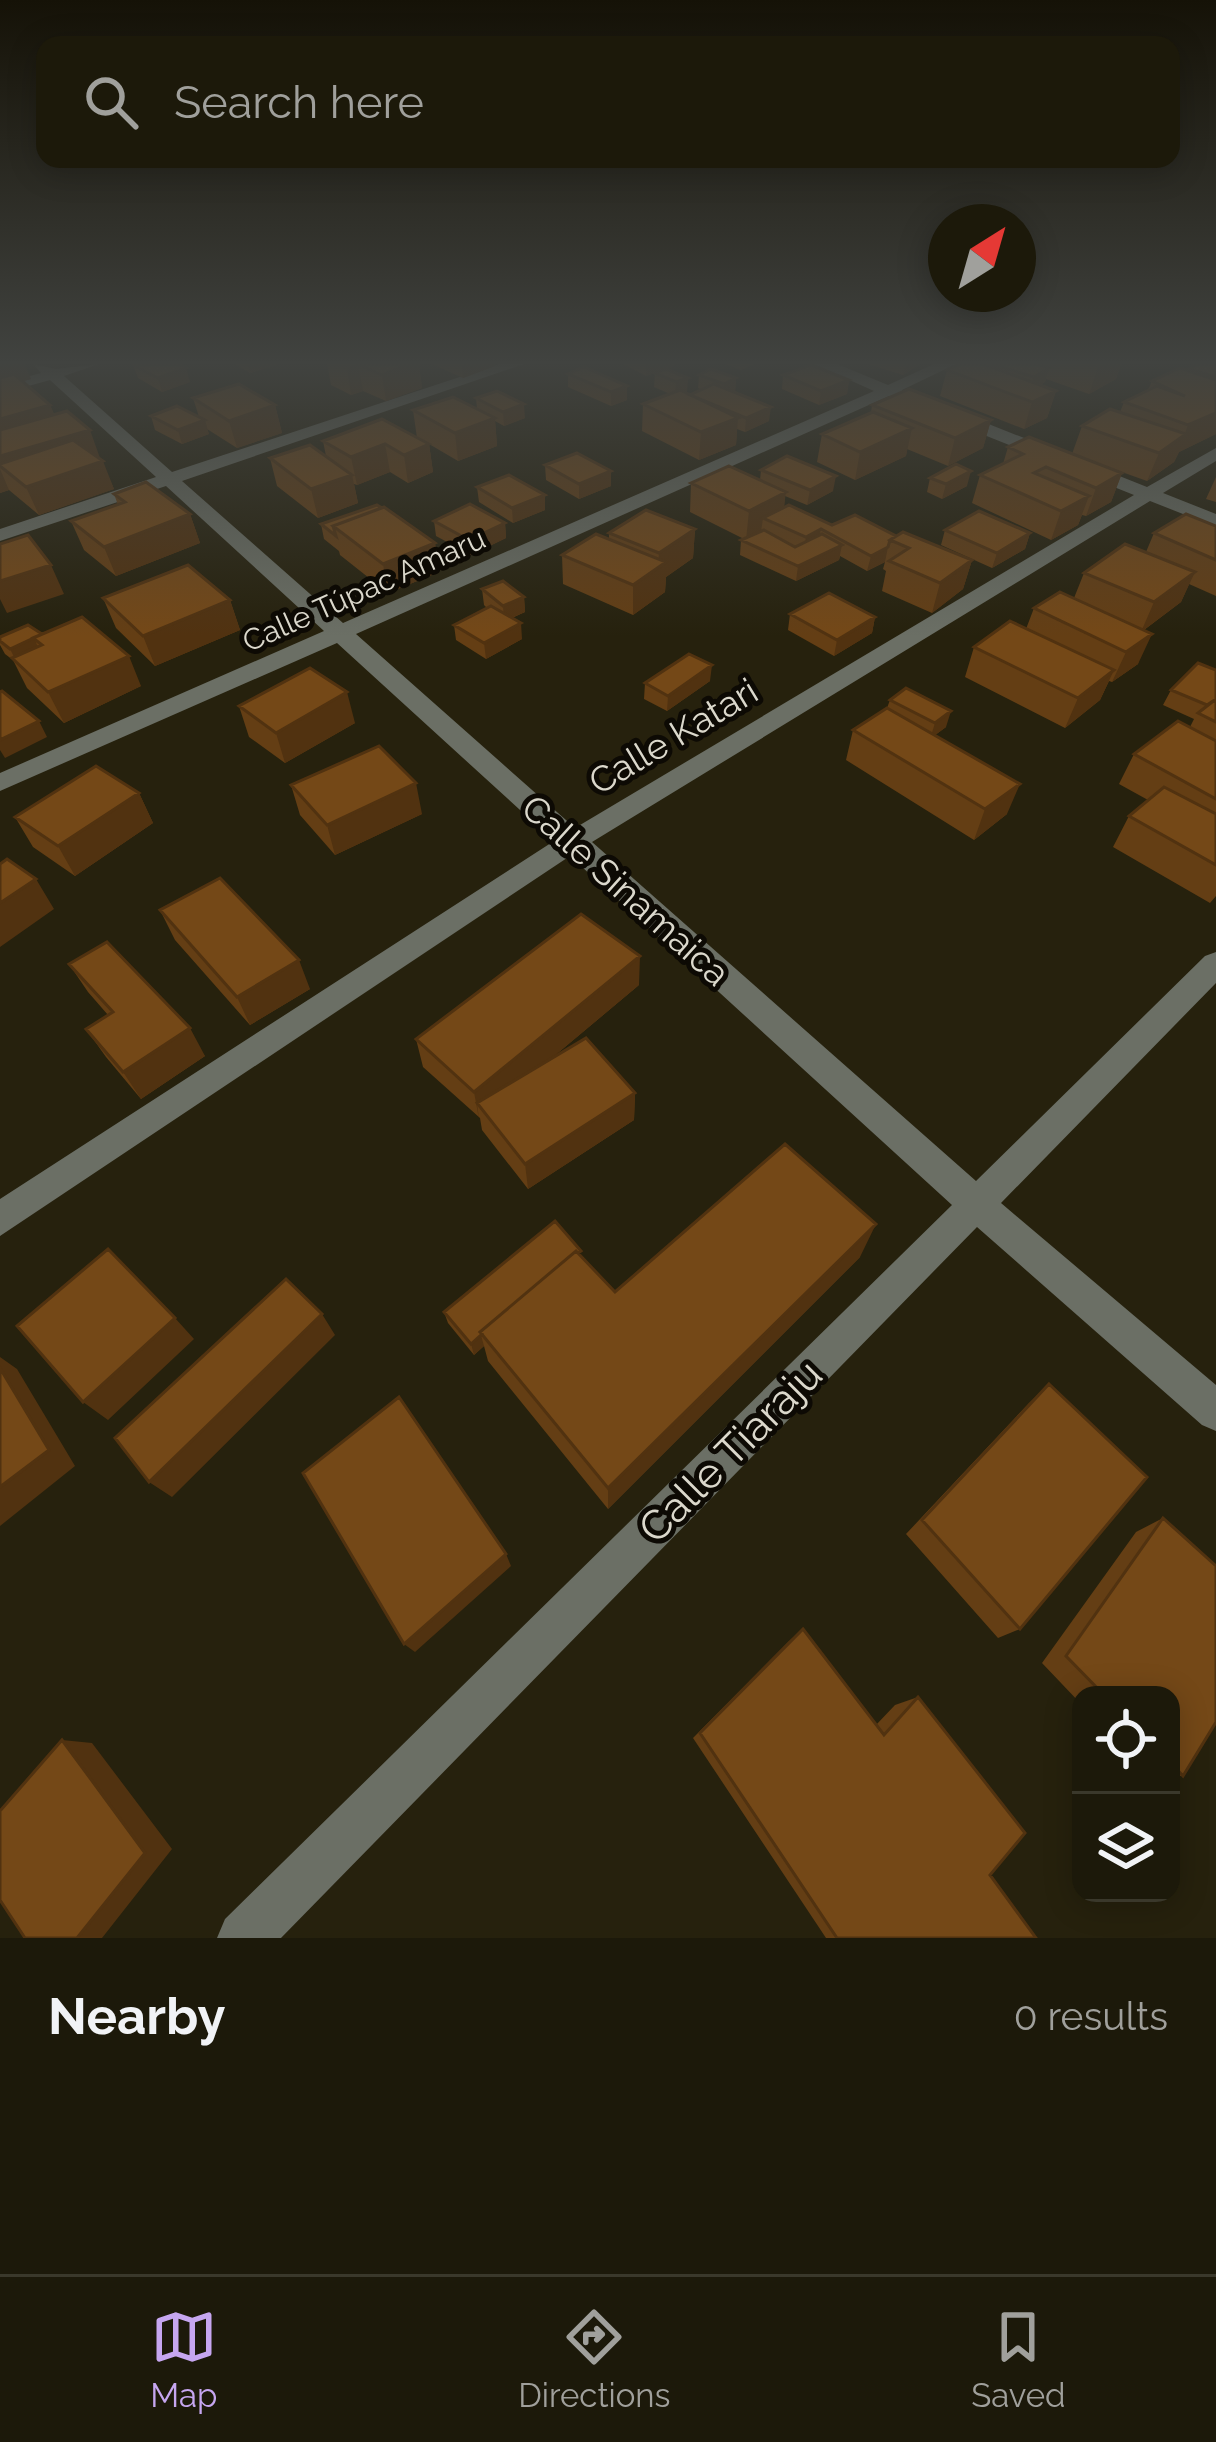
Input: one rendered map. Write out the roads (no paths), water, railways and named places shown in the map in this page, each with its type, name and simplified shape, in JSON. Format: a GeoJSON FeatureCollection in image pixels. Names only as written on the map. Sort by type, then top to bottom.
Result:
{"type":"FeatureCollection","features":[{"type":"Feature","properties":{"kind":"street","name":"Calle Sinamaica"},"geometry":{"type":"LineString","coordinates":[[142,454],[976,1204],[1216,1411]]}},
{"type":"Feature","properties":{"kind":"street"},"geometry":{"type":"LineString","coordinates":[[0,535],[240,454]]}},
{"type":"Feature","properties":{"kind":"street","name":"Calle Túpac Amaru"},"geometry":{"type":"LineString","coordinates":[[0,783],[763,454]]}},
{"type":"Feature","properties":{"kind":"street"},"geometry":{"type":"LineString","coordinates":[[1050,454],[1216,520]]}},
{"type":"Feature","properties":{"kind":"street","name":"Calle Katari"},"geometry":{"type":"LineString","coordinates":[[0,1219],[572,842],[1214,454]]}},
{"type":"Feature","properties":{"kind":"street","name":"Calle Tiaraju"},"geometry":{"type":"LineString","coordinates":[[244,1938],[1216,964]]}}]}
